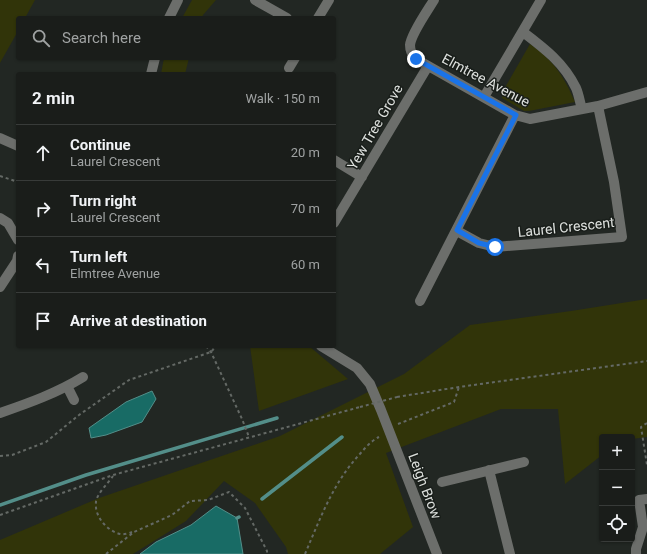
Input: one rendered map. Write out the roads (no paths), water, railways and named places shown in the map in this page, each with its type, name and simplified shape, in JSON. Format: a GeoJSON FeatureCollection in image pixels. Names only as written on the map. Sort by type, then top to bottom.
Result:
{"type":"FeatureCollection","features":[{"type":"Feature","properties":{"kind":"street"},"geometry":{"type":"LineString","coordinates":[[170,16],[178,0]]}},
{"type":"Feature","properties":{"kind":"street"},"geometry":{"type":"LineString","coordinates":[[255,0],[283,16]]}},
{"type":"Feature","properties":{"kind":"street"},"geometry":{"type":"LineString","coordinates":[[319,16],[329,0]]}},
{"type":"Feature","properties":{"kind":"street","name":"Elmtree Avenue"},"geometry":{"type":"LineString","coordinates":[[434,0],[412,38],[410,47],[413,55],[416,59],[428,66],[516,115],[530,119],[598,106],[647,92]]}},
{"type":"Feature","properties":{"kind":"street"},"geometry":{"type":"LineString","coordinates":[[484,97],[541,0]]}},
{"type":"Feature","properties":{"kind":"street"},"geometry":{"type":"LineString","coordinates":[[523,32],[548,51],[564,69],[576,89],[582,109]]}},
{"type":"Feature","properties":{"kind":"street"},"geometry":{"type":"LineString","coordinates":[[152,72],[154,60]]}},
{"type":"Feature","properties":{"kind":"street"},"geometry":{"type":"LineString","coordinates":[[289,68],[294,60]]}},
{"type":"Feature","properties":{"kind":"street","name":"Yew Tree Grove"},"geometry":{"type":"LineString","coordinates":[[336,220],[428,66]]}},
{"type":"Feature","properties":{"kind":"street","name":"Laurel Crescent"},"geometry":{"type":"LineString","coordinates":[[457,230],[479,243],[495,247],[622,237],[614,182],[598,106]]}},
{"type":"Feature","properties":{"kind":"street"},"geometry":{"type":"LineString","coordinates":[[420,300],[516,115]]}},
{"type":"Feature","properties":{"kind":"street"},"geometry":{"type":"LineString","coordinates":[[0,138],[16,145]]}},
{"type":"Feature","properties":{"kind":"street"},"geometry":{"type":"LineString","coordinates":[[336,161],[362,177]]}},
{"type":"Feature","properties":{"kind":"street"},"geometry":{"type":"LineString","coordinates":[[0,218],[8,222],[16,236]]}},
{"type":"Feature","properties":{"kind":"street"},"geometry":{"type":"LineString","coordinates":[[0,287],[16,263]]}},
{"type":"Feature","properties":{"kind":"street","name":"Leigh Brow"},"geometry":{"type":"LineString","coordinates":[[324,348],[357,368],[370,384],[437,554]]}},
{"type":"Feature","properties":{"kind":"street"},"geometry":{"type":"LineString","coordinates":[[0,414],[36,400],[83,377]]}},
{"type":"Feature","properties":{"kind":"street"},"geometry":{"type":"LineString","coordinates":[[67,386],[74,400]]}},
{"type":"Feature","properties":{"kind":"street"},"geometry":{"type":"LineString","coordinates":[[442,482],[524,462]]}},
{"type":"Feature","properties":{"kind":"street"},"geometry":{"type":"LineString","coordinates":[[489,470],[510,554]]}},
{"type":"Feature","properties":{"kind":"street"},"geometry":{"type":"LineString","coordinates":[[636,554],[636,549],[643,527],[639,500]]}},
{"type":"Feature","properties":{"kind":"water"},"geometry":{"type":"Polygon","coordinates":[[[152,391],[156,399],[142,422],[106,435],[91,438],[89,428],[126,402],[152,391]]]}},
{"type":"Feature","properties":{"kind":"water"},"geometry":{"type":"Polygon","coordinates":[[[216,506],[237,518],[243,554],[140,554],[156,542],[191,525],[216,506]]]}},
{"type":"Feature","properties":{"kind":"waterway"},"geometry":{"type":"LineString","coordinates":[[0,505],[86,475],[277,418]]}},
{"type":"Feature","properties":{"kind":"waterway"},"geometry":{"type":"LineString","coordinates":[[262,499],[342,437]]}}]}
